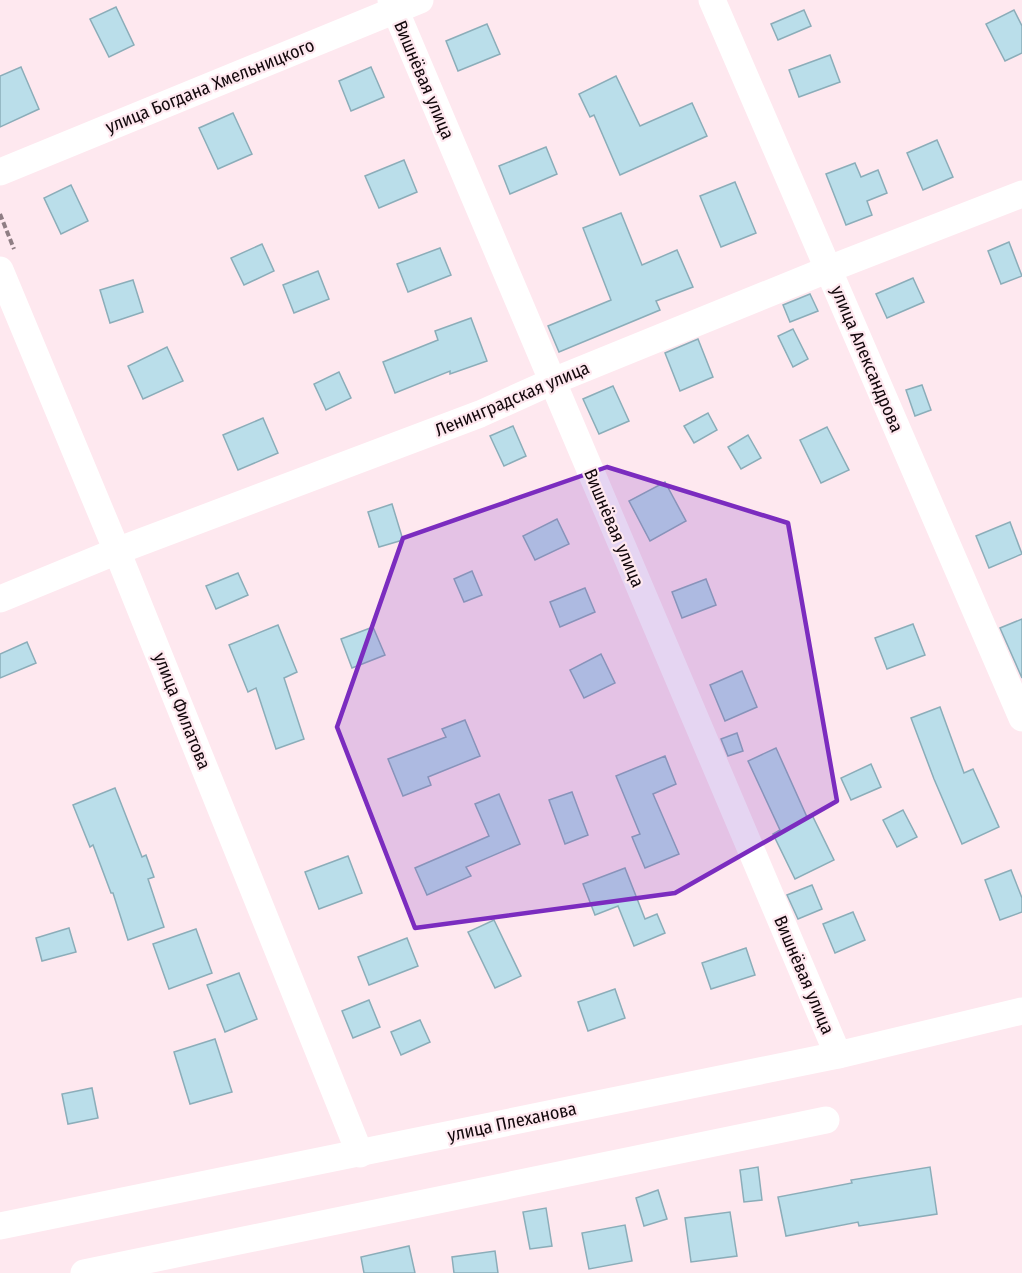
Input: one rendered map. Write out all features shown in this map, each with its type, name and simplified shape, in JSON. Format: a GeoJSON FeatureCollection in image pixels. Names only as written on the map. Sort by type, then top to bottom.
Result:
{"type":"FeatureCollection","features":[{"type":"Feature","properties":{"kind":"street","name":"улица Богдана Хмельницкого"},"geometry":{"type":"LineString","coordinates":[[0,172],[393,5],[420,0]]}},
{"type":"Feature","properties":{"kind":"street","name":"улица Александрова"},"geometry":{"type":"LineString","coordinates":[[712,0],[1022,718]]}},
{"type":"Feature","properties":{"kind":"street","name":"Вишнёвая улица"},"geometry":{"type":"LineString","coordinates":[[393,5],[838,1055]]}},
{"type":"Feature","properties":{"kind":"street","name":"Ленинградская улица"},"geometry":{"type":"LineString","coordinates":[[0,598],[117,551],[480,414],[551,382],[829,269],[1022,194]]}},
{"type":"Feature","properties":{"kind":"street","name":"улица Филатова"},"geometry":{"type":"LineString","coordinates":[[0,270],[117,551],[360,1154]]}},
{"type":"Feature","properties":{"kind":"street","name":"улица Плеханова"},"geometry":{"type":"LineString","coordinates":[[0,1226],[838,1055],[1022,1011]]}},
{"type":"Feature","properties":{"kind":"street"},"geometry":{"type":"LineString","coordinates":[[84,1273],[826,1120]]}},
{"type":"Feature","properties":{"kind":"highlighted area"},"geometry":{"type":"Polygon","coordinates":[[[607,467],[788,523],[837,801],[675,893],[415,928],[337,727],[403,538],[607,467]]]}},
{"type":"Feature","properties":{"kind":"building"},"geometry":{"type":"Polygon","coordinates":[[[116,7],[134,45],[109,57],[90,19],[116,7]]]}},
{"type":"Feature","properties":{"kind":"building"},"geometry":{"type":"Polygon","coordinates":[[[804,10],[811,26],[778,40],[771,24],[804,10]]]}},
{"type":"Feature","properties":{"kind":"building"},"geometry":{"type":"Polygon","coordinates":[[[1014,10],[1022,26],[1022,53],[1005,61],[986,24],[1014,10]]]}},
{"type":"Feature","properties":{"kind":"building"},"geometry":{"type":"Polygon","coordinates":[[[487,24],[500,54],[458,71],[446,41],[487,24]]]}},
{"type":"Feature","properties":{"kind":"building"},"geometry":{"type":"Polygon","coordinates":[[[830,55],[840,82],[799,97],[789,70],[830,55]]]}},
{"type":"Feature","properties":{"kind":"building"},"geometry":{"type":"Polygon","coordinates":[[[21,67],[39,109],[0,127],[0,76],[21,67]]]}},
{"type":"Feature","properties":{"kind":"building"},"geometry":{"type":"Polygon","coordinates":[[[371,67],[384,97],[351,111],[339,81],[371,67]]]}},
{"type":"Feature","properties":{"kind":"building"},"geometry":{"type":"Polygon","coordinates":[[[616,76],[640,126],[692,103],[707,136],[620,175],[594,115],[590,117],[579,94],[616,76]]]}},
{"type":"Feature","properties":{"kind":"building"},"geometry":{"type":"Polygon","coordinates":[[[233,113],[252,154],[218,169],[199,128],[233,113]]]}},
{"type":"Feature","properties":{"kind":"building"},"geometry":{"type":"Polygon","coordinates":[[[937,140],[953,177],[923,190],[907,153],[937,140]]]}},
{"type":"Feature","properties":{"kind":"building"},"geometry":{"type":"Polygon","coordinates":[[[546,147],[557,174],[510,194],[499,166],[546,147]]]}},
{"type":"Feature","properties":{"kind":"building"},"geometry":{"type":"Polygon","coordinates":[[[404,160],[417,192],[379,208],[365,176],[404,160]]]}},
{"type":"Feature","properties":{"kind":"building"},"geometry":{"type":"Polygon","coordinates":[[[855,163],[861,177],[878,170],[887,193],[867,201],[872,215],[846,225],[826,174],[855,163]]]}},
{"type":"Feature","properties":{"kind":"building"},"geometry":{"type":"Polygon","coordinates":[[[735,182],[756,233],[721,247],[700,196],[735,182]]]}},
{"type":"Feature","properties":{"kind":"building"},"geometry":{"type":"Polygon","coordinates":[[[71,185],[88,221],[61,234],[44,198],[71,185]]]}},
{"type":"Feature","properties":{"kind":"building"},"geometry":{"type":"Polygon","coordinates":[[[621,213],[642,265],[677,250],[693,287],[656,301],[660,310],[559,352],[548,326],[611,300],[583,228],[621,213]]]}},
{"type":"Feature","properties":{"kind":"building"},"geometry":{"type":"Polygon","coordinates":[[[1009,242],[1022,276],[1001,284],[988,251],[1009,242]]]}},
{"type":"Feature","properties":{"kind":"building"},"geometry":{"type":"Polygon","coordinates":[[[262,244],[274,271],[244,285],[231,258],[262,244]]]}},
{"type":"Feature","properties":{"kind":"building"},"geometry":{"type":"Polygon","coordinates":[[[440,248],[451,275],[408,292],[397,264],[440,248]]]}},
{"type":"Feature","properties":{"kind":"building"},"geometry":{"type":"Polygon","coordinates":[[[318,271],[329,299],[294,313],[283,285],[318,271]]]}},
{"type":"Feature","properties":{"kind":"building"},"geometry":{"type":"Polygon","coordinates":[[[913,278],[924,302],[887,318],[876,294],[913,278]]]}},
{"type":"Feature","properties":{"kind":"building"},"geometry":{"type":"Polygon","coordinates":[[[133,280],[143,312],[110,323],[100,290],[133,280]]]}},
{"type":"Feature","properties":{"kind":"building"},"geometry":{"type":"Polygon","coordinates":[[[810,294],[818,311],[790,322],[783,305],[810,294]]]}},
{"type":"Feature","properties":{"kind":"building"},"geometry":{"type":"Polygon","coordinates":[[[471,318],[487,361],[450,374],[450,371],[395,393],[383,362],[438,340],[435,331],[471,318]]]}},
{"type":"Feature","properties":{"kind":"building"},"geometry":{"type":"Polygon","coordinates":[[[793,329],[808,359],[793,367],[778,336],[793,329]]]}},
{"type":"Feature","properties":{"kind":"building"},"geometry":{"type":"Polygon","coordinates":[[[698,339],[713,377],[680,391],[665,353],[698,339]]]}},
{"type":"Feature","properties":{"kind":"building"},"geometry":{"type":"Polygon","coordinates":[[[167,347],[183,381],[143,399],[128,366],[167,347]]]}},
{"type":"Feature","properties":{"kind":"building"},"geometry":{"type":"Polygon","coordinates":[[[339,372],[351,398],[326,410],[314,384],[339,372]]]}},
{"type":"Feature","properties":{"kind":"building"},"geometry":{"type":"Polygon","coordinates":[[[922,385],[931,410],[915,416],[906,390],[922,385]]]}},
{"type":"Feature","properties":{"kind":"building"},"geometry":{"type":"Polygon","coordinates":[[[613,386],[629,421],[599,434],[583,399],[613,386]]]}},
{"type":"Feature","properties":{"kind":"building"},"geometry":{"type":"Polygon","coordinates":[[[708,413],[717,430],[694,443],[684,426],[708,413]]]}},
{"type":"Feature","properties":{"kind":"building"},"geometry":{"type":"Polygon","coordinates":[[[263,418],[278,453],[238,470],[223,435],[263,418]]]}},
{"type":"Feature","properties":{"kind":"building"},"geometry":{"type":"Polygon","coordinates":[[[513,426],[526,456],[504,466],[490,436],[513,426]]]}},
{"type":"Feature","properties":{"kind":"building"},"geometry":{"type":"Polygon","coordinates":[[[827,427],[849,470],[821,483],[800,440],[827,427]]]}},
{"type":"Feature","properties":{"kind":"building"},"geometry":{"type":"Polygon","coordinates":[[[748,435],[761,458],[741,469],[728,447],[748,435]]]}},
{"type":"Feature","properties":{"kind":"building"},"geometry":{"type":"Polygon","coordinates":[[[665,482],[686,521],[650,541],[629,501],[665,482]]]}},
{"type":"Feature","properties":{"kind":"building"},"geometry":{"type":"Polygon","coordinates":[[[392,504],[403,540],[379,547],[368,512],[392,504]]]}},
{"type":"Feature","properties":{"kind":"building"},"geometry":{"type":"Polygon","coordinates":[[[557,519],[569,544],[535,560],[523,536],[557,519]]]}},
{"type":"Feature","properties":{"kind":"building"},"geometry":{"type":"Polygon","coordinates":[[[1010,522],[1022,554],[989,568],[976,536],[1010,522]]]}},
{"type":"Feature","properties":{"kind":"building"},"geometry":{"type":"Polygon","coordinates":[[[472,571],[482,595],[464,602],[454,579],[472,571]]]}},
{"type":"Feature","properties":{"kind":"building"},"geometry":{"type":"Polygon","coordinates":[[[238,573],[248,595],[216,609],[206,586],[238,573]]]}},
{"type":"Feature","properties":{"kind":"building"},"geometry":{"type":"Polygon","coordinates":[[[706,579],[716,605],[682,618],[672,592],[706,579]]]}},
{"type":"Feature","properties":{"kind":"building"},"geometry":{"type":"Polygon","coordinates":[[[585,588],[595,612],[560,627],[550,602],[585,588]]]}},
{"type":"Feature","properties":{"kind":"building"},"geometry":{"type":"Polygon","coordinates":[[[1022,619],[1022,678],[1000,628],[1022,619]]]}},
{"type":"Feature","properties":{"kind":"building"},"geometry":{"type":"Polygon","coordinates":[[[913,624],[925,655],[887,669],[875,638],[913,624]]]}},
{"type":"Feature","properties":{"kind":"building"},"geometry":{"type":"Polygon","coordinates":[[[278,625],[297,672],[284,678],[304,739],[276,749],[256,688],[248,692],[229,645],[278,625]]]}},
{"type":"Feature","properties":{"kind":"building"},"geometry":{"type":"Polygon","coordinates":[[[373,627],[385,655],[352,668],[341,639],[373,627]]]}},
{"type":"Feature","properties":{"kind":"building"},"geometry":{"type":"Polygon","coordinates":[[[27,642],[36,663],[0,678],[0,654],[27,642]]]}},
{"type":"Feature","properties":{"kind":"building"},"geometry":{"type":"Polygon","coordinates":[[[601,654],[615,683],[584,698],[570,670],[601,654]]]}},
{"type":"Feature","properties":{"kind":"building"},"geometry":{"type":"Polygon","coordinates":[[[742,671],[757,707],[725,721],[710,685],[742,671]]]}},
{"type":"Feature","properties":{"kind":"building"},"geometry":{"type":"Polygon","coordinates":[[[940,707],[964,773],[973,769],[999,827],[962,844],[911,718],[940,707]]]}},
{"type":"Feature","properties":{"kind":"building"},"geometry":{"type":"Polygon","coordinates":[[[465,720],[480,756],[428,777],[431,785],[403,796],[388,759],[446,737],[442,729],[465,720]]]}},
{"type":"Feature","properties":{"kind":"building"},"geometry":{"type":"Polygon","coordinates":[[[737,733],[743,751],[728,756],[721,739],[737,733]]]}},
{"type":"Feature","properties":{"kind":"building"},"geometry":{"type":"Polygon","coordinates":[[[776,748],[807,817],[812,815],[834,860],[795,879],[773,834],[780,830],[748,761],[776,748]]]}},
{"type":"Feature","properties":{"kind":"building"},"geometry":{"type":"Polygon","coordinates":[[[665,756],[676,784],[653,794],[679,854],[645,868],[632,837],[640,834],[616,776],[665,756]]]}},
{"type":"Feature","properties":{"kind":"building"},"geometry":{"type":"Polygon","coordinates":[[[871,764],[881,787],[851,800],[841,778],[871,764]]]}},
{"type":"Feature","properties":{"kind":"building"},"geometry":{"type":"Polygon","coordinates":[[[115,788],[142,857],[146,855],[154,877],[148,879],[164,927],[128,940],[113,893],[111,893],[93,845],[90,847],[73,805],[115,788]]]}},
{"type":"Feature","properties":{"kind":"building"},"geometry":{"type":"Polygon","coordinates":[[[572,792],[588,835],[565,844],[549,800],[572,792]]]}},
{"type":"Feature","properties":{"kind":"building"},"geometry":{"type":"Polygon","coordinates":[[[499,794],[520,844],[466,867],[471,876],[427,895],[415,868],[489,836],[475,804],[499,794]]]}},
{"type":"Feature","properties":{"kind":"building"},"geometry":{"type":"Polygon","coordinates":[[[903,810],[917,837],[897,847],[883,820],[903,810]]]}},
{"type":"Feature","properties":{"kind":"building"},"geometry":{"type":"Polygon","coordinates":[[[348,856],[362,893],[319,909],[305,872],[348,856]]]}},
{"type":"Feature","properties":{"kind":"building"},"geometry":{"type":"Polygon","coordinates":[[[625,868],[645,919],[657,914],[665,933],[634,946],[618,906],[595,915],[583,884],[625,868]]]}},
{"type":"Feature","properties":{"kind":"building"},"geometry":{"type":"Polygon","coordinates":[[[1011,870],[1022,898],[1022,912],[1000,920],[985,880],[1011,870]]]}},
{"type":"Feature","properties":{"kind":"building"},"geometry":{"type":"Polygon","coordinates":[[[812,885],[822,909],[798,919],[787,895],[812,885]]]}},
{"type":"Feature","properties":{"kind":"building"},"geometry":{"type":"Polygon","coordinates":[[[853,912],[865,940],[835,953],[823,924],[853,912]]]}},
{"type":"Feature","properties":{"kind":"building"},"geometry":{"type":"Polygon","coordinates":[[[494,920],[521,976],[495,988],[468,932],[494,920]]]}},
{"type":"Feature","properties":{"kind":"building"},"geometry":{"type":"Polygon","coordinates":[[[69,928],[76,952],[42,961],[36,938],[69,928]]]}},
{"type":"Feature","properties":{"kind":"building"},"geometry":{"type":"Polygon","coordinates":[[[196,929],[212,973],[169,989],[153,944],[196,929]]]}},
{"type":"Feature","properties":{"kind":"building"},"geometry":{"type":"Polygon","coordinates":[[[407,938],[418,966],[369,985],[358,957],[407,938]]]}},
{"type":"Feature","properties":{"kind":"building"},"geometry":{"type":"Polygon","coordinates":[[[746,948],[755,975],[711,989],[702,963],[746,948]]]}},
{"type":"Feature","properties":{"kind":"building"},"geometry":{"type":"Polygon","coordinates":[[[239,973],[257,1019],[225,1032],[207,985],[239,973]]]}},
{"type":"Feature","properties":{"kind":"building"},"geometry":{"type":"Polygon","coordinates":[[[615,989],[625,1018],[588,1031],[578,1002],[615,989]]]}},
{"type":"Feature","properties":{"kind":"building"},"geometry":{"type":"Polygon","coordinates":[[[369,1000],[380,1027],[353,1038],[342,1011],[369,1000]]]}},
{"type":"Feature","properties":{"kind":"building"},"geometry":{"type":"Polygon","coordinates":[[[420,1020],[430,1042],[401,1055],[391,1032],[420,1020]]]}},
{"type":"Feature","properties":{"kind":"building"},"geometry":{"type":"Polygon","coordinates":[[[215,1039],[232,1092],[190,1104],[174,1052],[215,1039]]]}},
{"type":"Feature","properties":{"kind":"building"},"geometry":{"type":"Polygon","coordinates":[[[92,1088],[98,1118],[68,1124],[62,1094],[92,1088]]]}},
{"type":"Feature","properties":{"kind":"building"},"geometry":{"type":"Polygon","coordinates":[[[758,1167],[762,1200],[744,1202],[740,1170],[758,1167]]]}},
{"type":"Feature","properties":{"kind":"building"},"geometry":{"type":"Polygon","coordinates":[[[930,1167],[937,1214],[859,1226],[858,1222],[786,1236],[778,1197],[852,1183],[851,1180],[930,1167]]]}},
{"type":"Feature","properties":{"kind":"building"},"geometry":{"type":"Polygon","coordinates":[[[658,1190],[667,1219],[644,1226],[636,1198],[658,1190]]]}},
{"type":"Feature","properties":{"kind":"building"},"geometry":{"type":"Polygon","coordinates":[[[546,1208],[552,1246],[530,1249],[523,1212],[546,1208]]]}},
{"type":"Feature","properties":{"kind":"building"},"geometry":{"type":"Polygon","coordinates":[[[730,1212],[737,1256],[691,1262],[685,1218],[730,1212]]]}},
{"type":"Feature","properties":{"kind":"building"},"geometry":{"type":"Polygon","coordinates":[[[625,1225],[632,1261],[589,1269],[582,1233],[625,1225]]]}},
{"type":"Feature","properties":{"kind":"building"},"geometry":{"type":"Polygon","coordinates":[[[409,1246],[415,1273],[364,1273],[361,1257],[409,1246]]]}},
{"type":"Feature","properties":{"kind":"building"},"geometry":{"type":"Polygon","coordinates":[[[495,1251],[498,1273],[454,1273],[452,1257],[495,1251]]]}}]}
